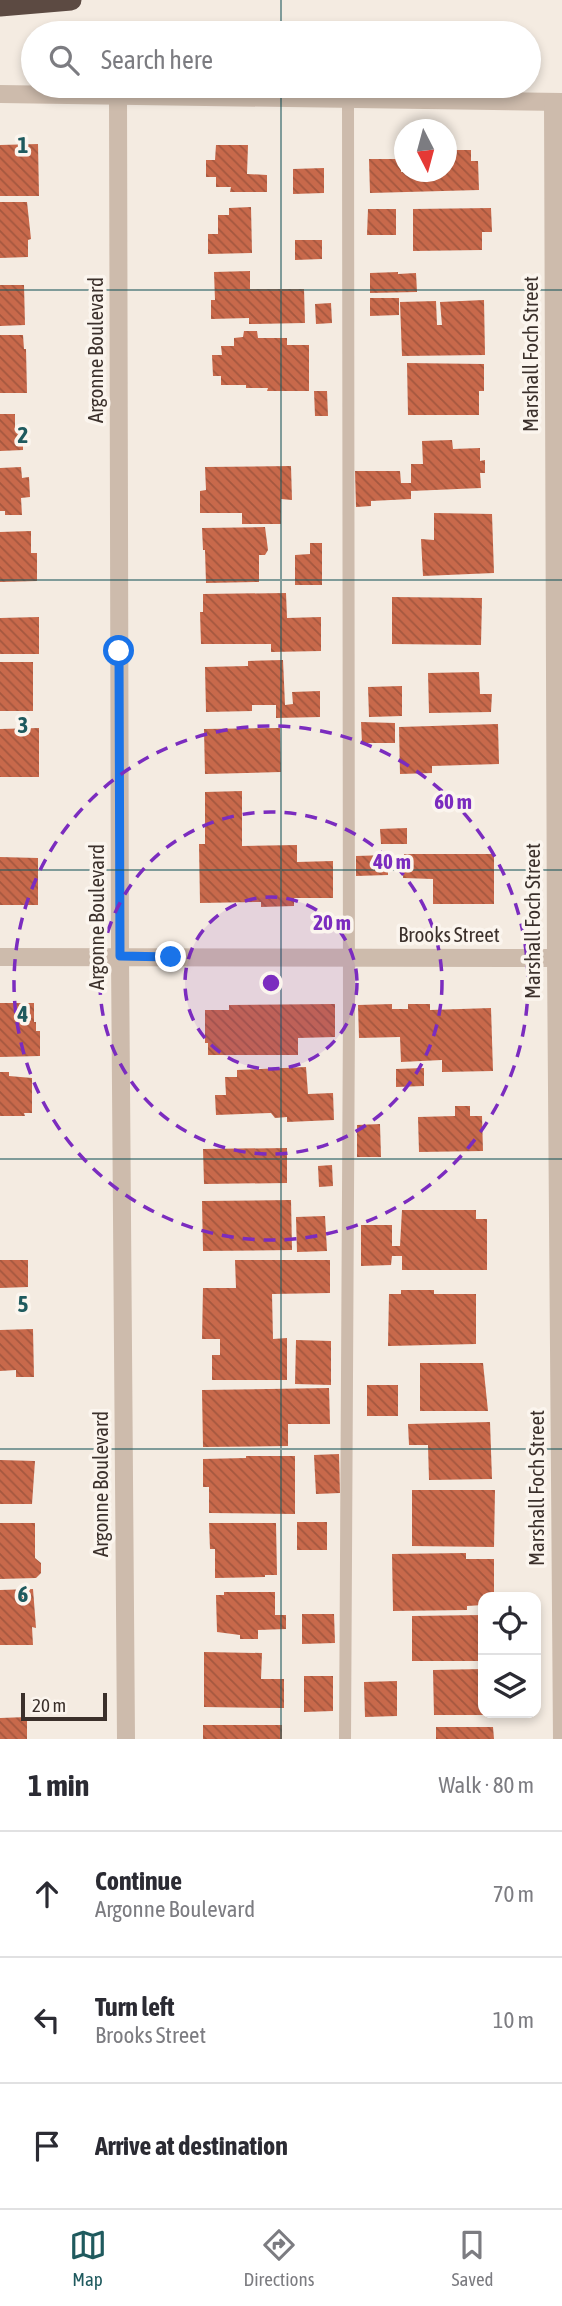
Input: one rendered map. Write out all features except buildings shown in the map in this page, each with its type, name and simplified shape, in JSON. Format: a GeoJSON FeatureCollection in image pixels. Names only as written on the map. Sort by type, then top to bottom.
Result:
{"type":"FeatureCollection","features":[{"type":"Feature","properties":{"kind":"highway"},"geometry":{"type":"LineString","coordinates":[[8,5],[71,0]]}},
{"type":"Feature","properties":{"kind":"street"},"geometry":{"type":"LineString","coordinates":[[0,94],[21,94]]}},
{"type":"Feature","properties":{"kind":"street","name":"Argonne Boulevard"},"geometry":{"type":"LineString","coordinates":[[118,98],[120,956],[126,1739]]}},
{"type":"Feature","properties":{"kind":"street"},"geometry":{"type":"LineString","coordinates":[[290,98],[557,102]]}},
{"type":"Feature","properties":{"kind":"street","name":"Marshall Foch Street"},"geometry":{"type":"LineString","coordinates":[[557,102],[562,1739]]}},
{"type":"Feature","properties":{"kind":"street","name":"Brooks Street"},"geometry":{"type":"LineString","coordinates":[[0,957],[559,958]]}},
{"type":"Feature","properties":{"kind":"lane"},"geometry":{"type":"LineString","coordinates":[[345,1739],[348,99]]}},
{"type":"Feature","properties":{"kind":"route"},"geometry":{"type":"LineString","coordinates":[[119,651],[120,956],[171,957]]}}]}
